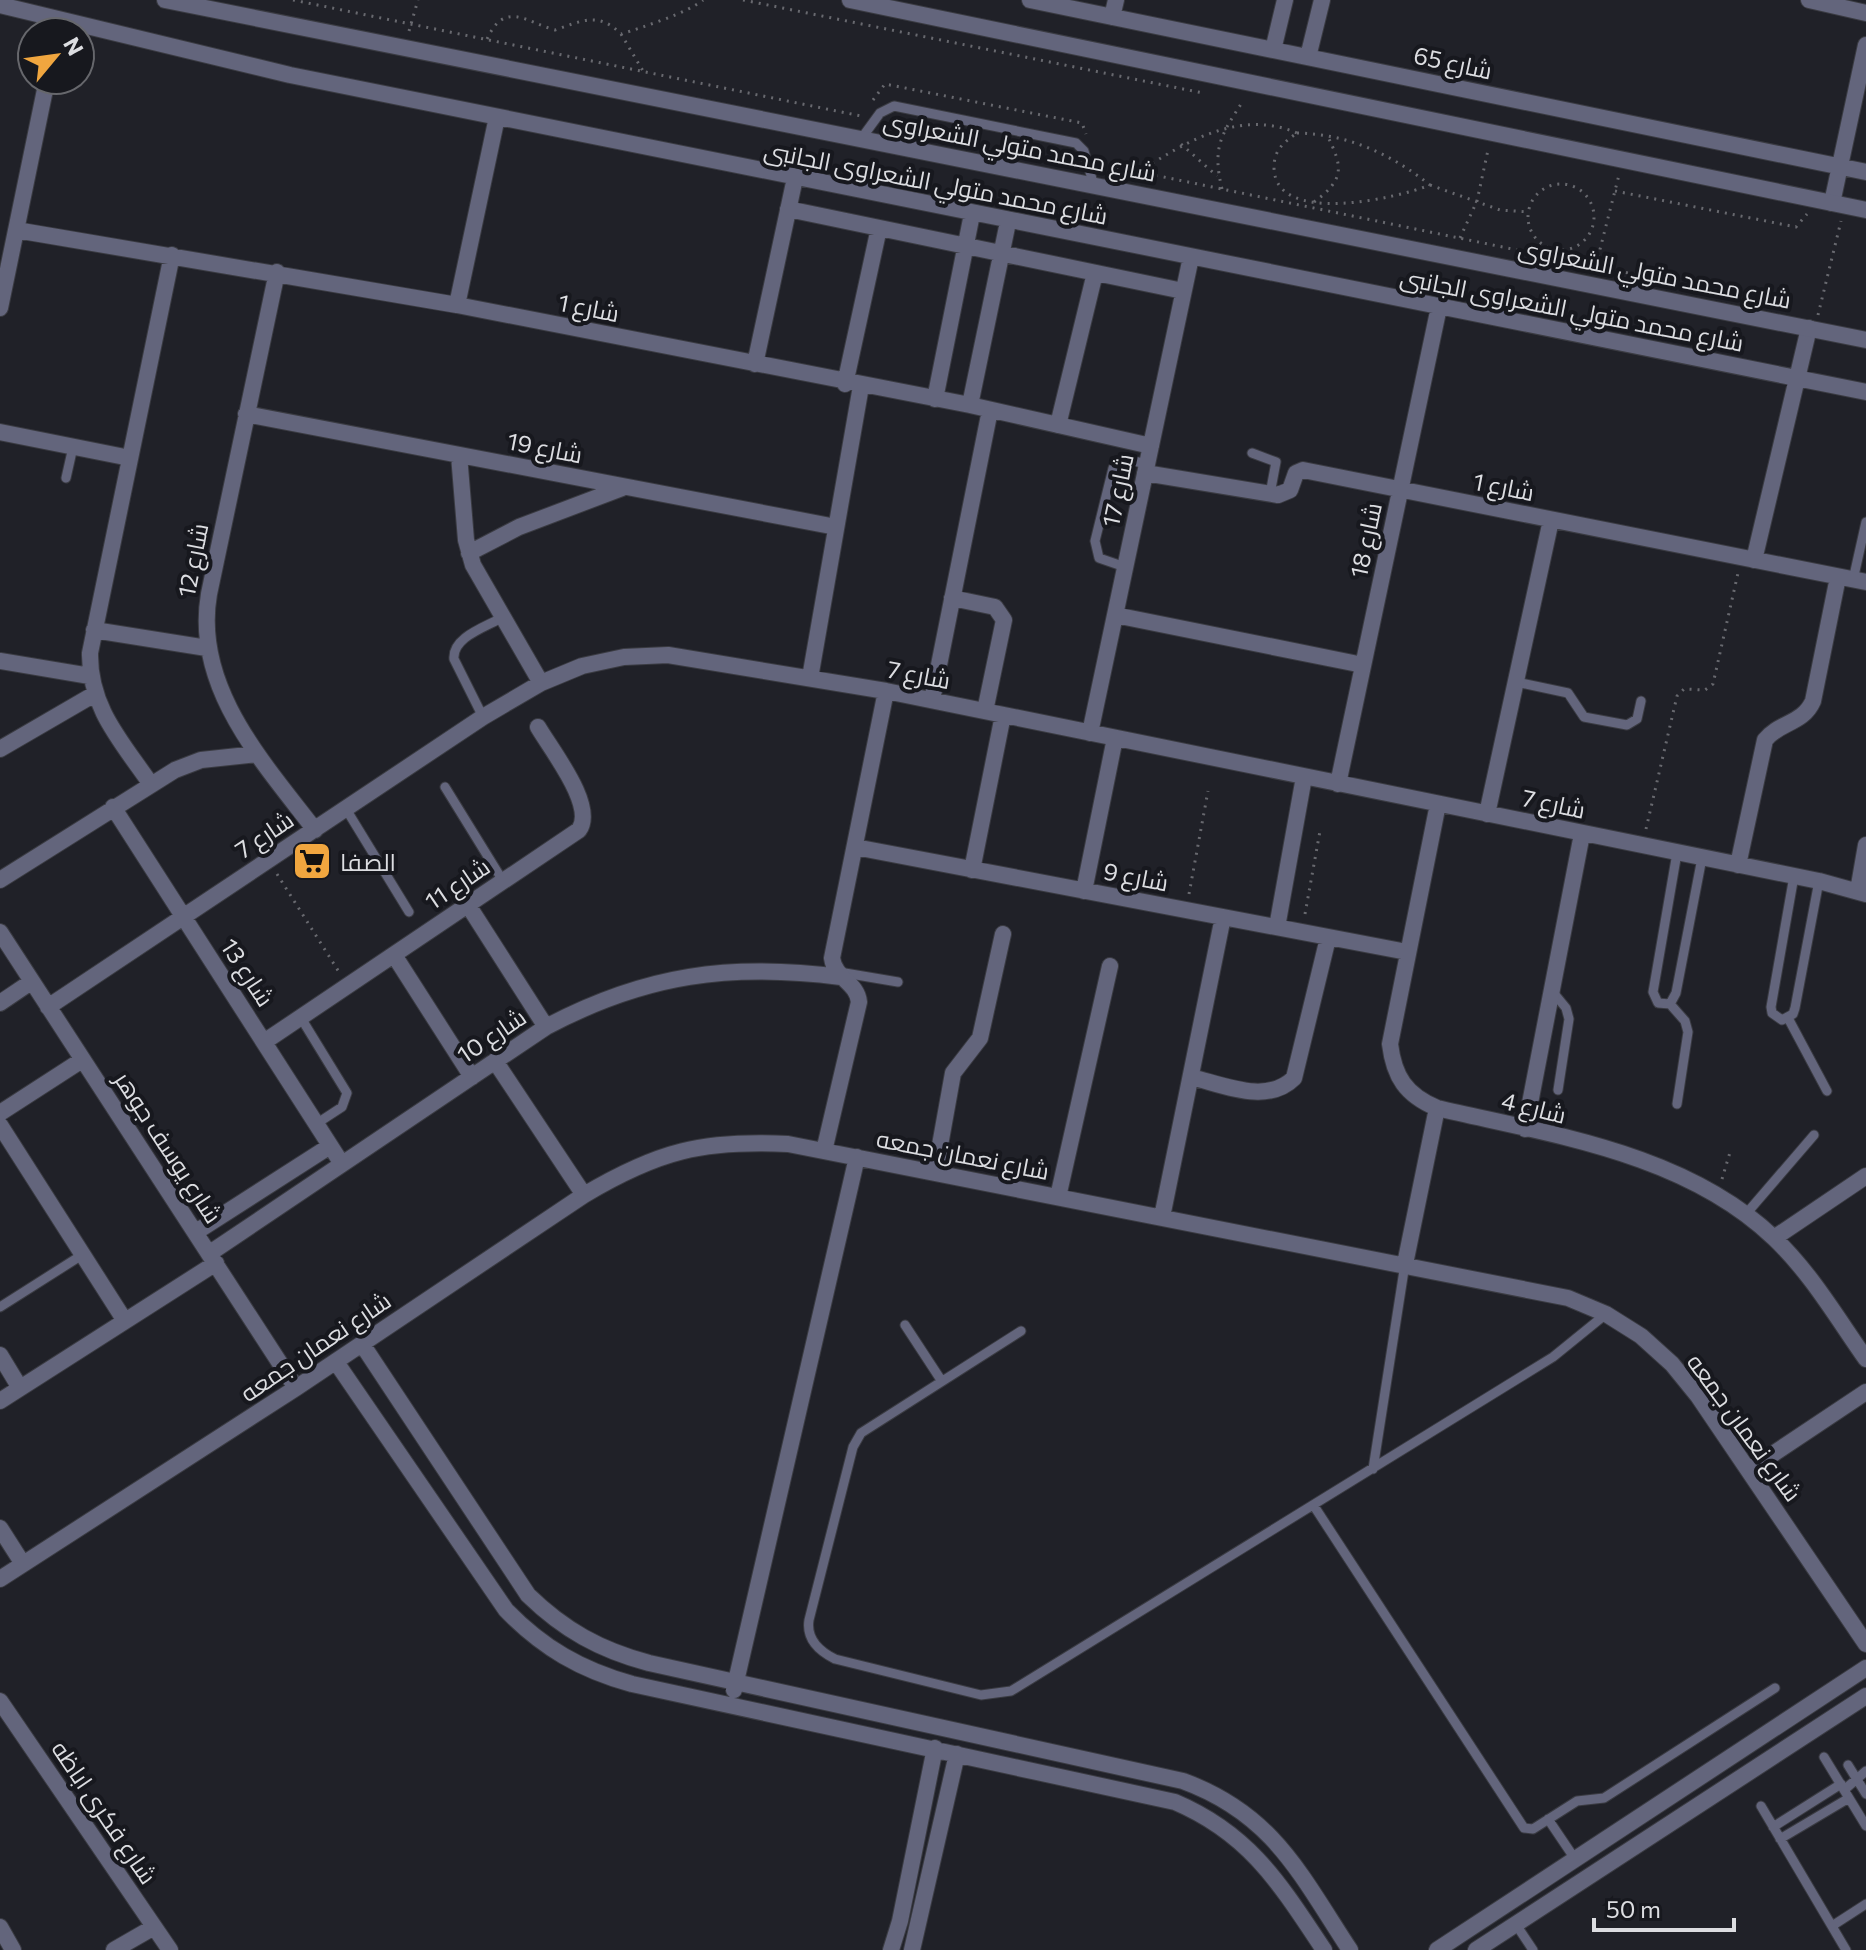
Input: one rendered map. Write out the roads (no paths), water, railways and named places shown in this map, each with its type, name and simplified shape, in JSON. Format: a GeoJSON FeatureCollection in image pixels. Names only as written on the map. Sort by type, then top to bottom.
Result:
{"type":"FeatureCollection","features":[{"type":"Feature","properties":{"kind":"street"},"geometry":{"type":"LineString","coordinates":[[850,0],[1624,160],[1831,211],[1866,210]]}},
{"type":"Feature","properties":{"kind":"street","name":"شارع 65"},"geometry":{"type":"LineString","coordinates":[[1030,0],[1077,5],[1112,17],[1866,172]]}},
{"type":"Feature","properties":{"kind":"street"},"geometry":{"type":"LineString","coordinates":[[1112,17],[1116,0]]}},
{"type":"Feature","properties":{"kind":"street"},"geometry":{"type":"LineString","coordinates":[[1273,50],[1285,0]]}},
{"type":"Feature","properties":{"kind":"street"},"geometry":{"type":"LineString","coordinates":[[1308,57],[1322,0]]}},
{"type":"Feature","properties":{"kind":"street"},"geometry":{"type":"LineString","coordinates":[[1809,0],[1866,13]]}},
{"type":"Feature","properties":{"kind":"street","name":"شارع محمد متولي الشعراوى"},"geometry":{"type":"LineString","coordinates":[[172,1],[1866,340]]}},
{"type":"Feature","properties":{"kind":"street","name":"شارع محمد متولي الشعراوى الجانبى"},"geometry":{"type":"LineString","coordinates":[[0,5],[30,16]]}},
{"type":"Feature","properties":{"kind":"street","name":"شارع محمد متولي الشعراوى الجانبى"},"geometry":{"type":"LineString","coordinates":[[96,34],[1008,222],[1866,392]]}},
{"type":"Feature","properties":{"kind":"street"},"geometry":{"type":"LineString","coordinates":[[1831,211],[1866,45]]}},
{"type":"Feature","properties":{"kind":"street"},"geometry":{"type":"LineString","coordinates":[[0,308],[44,96]]}},
{"type":"Feature","properties":{"kind":"street"},"geometry":{"type":"LineString","coordinates":[[457,305],[497,117]]}},
{"type":"Feature","properties":{"kind":"street"},"geometry":{"type":"LineString","coordinates":[[755,364],[795,178]]}},
{"type":"Feature","properties":{"kind":"street"},"geometry":{"type":"LineString","coordinates":[[788,209],[1183,291]]}},
{"type":"Feature","properties":{"kind":"street"},"geometry":{"type":"LineString","coordinates":[[935,399],[972,214]]}},
{"type":"Feature","properties":{"kind":"street"},"geometry":{"type":"LineString","coordinates":[[970,405],[1008,222]]}},
{"type":"Feature","properties":{"kind":"street"},"geometry":{"type":"LineString","coordinates":[[810,678],[836,527],[853,385],[879,228]]}},
{"type":"Feature","properties":{"kind":"street","name":"شارع 1"},"geometry":{"type":"LineString","coordinates":[[16,230],[457,305],[853,385],[970,405],[1151,446]]}},
{"type":"Feature","properties":{"kind":"street"},"geometry":{"type":"LineString","coordinates":[[150,783],[101,712],[93,695],[90,676],[94,630],[172,255]]}},
{"type":"Feature","properties":{"kind":"street","name":"شارع 17"},"geometry":{"type":"LineString","coordinates":[[1090,733],[1191,257]]}},
{"type":"Feature","properties":{"kind":"street","name":"شارع 12"},"geometry":{"type":"LineString","coordinates":[[277,272],[206,610],[207,648],[217,683],[257,754],[315,830]]}},
{"type":"Feature","properties":{"kind":"street"},"geometry":{"type":"LineString","coordinates":[[1058,425],[1095,273]]}},
{"type":"Feature","properties":{"kind":"street","name":"شارع 18"},"geometry":{"type":"LineString","coordinates":[[1338,784],[1439,307]]}},
{"type":"Feature","properties":{"kind":"street"},"geometry":{"type":"LineString","coordinates":[[1748,559],[1812,329]]}},
{"type":"Feature","properties":{"kind":"street"},"geometry":{"type":"LineString","coordinates":[[932,700],[990,410]]}},
{"type":"Feature","properties":{"kind":"street","name":"شارع 19"},"geometry":{"type":"LineString","coordinates":[[246,414],[836,527]]}},
{"type":"Feature","properties":{"kind":"street"},"geometry":{"type":"LineString","coordinates":[[0,432],[130,458]]}},
{"type":"Feature","properties":{"kind":"street"},"geometry":{"type":"LineString","coordinates":[[459,455],[469,553],[541,683]]}},
{"type":"Feature","properties":{"kind":"street"},"geometry":{"type":"LineString","coordinates":[[1146,468],[1270,494]]}},
{"type":"Feature","properties":{"kind":"street","name":"شارع 1"},"geometry":{"type":"LineString","coordinates":[[1270,494],[1287,493],[1296,473],[1303,470],[1852,580]]}},
{"type":"Feature","properties":{"kind":"street"},"geometry":{"type":"LineString","coordinates":[[469,553],[532,521],[626,487]]}},
{"type":"Feature","properties":{"kind":"street"},"geometry":{"type":"LineString","coordinates":[[1487,814],[1551,520]]}},
{"type":"Feature","properties":{"kind":"street"},"geometry":{"type":"LineString","coordinates":[[1738,865],[1765,740],[1779,727],[1804,716],[1813,701],[1852,580]]}},
{"type":"Feature","properties":{"kind":"street"},"geometry":{"type":"LineString","coordinates":[[952,598],[995,607],[1004,620],[985,711]]}},
{"type":"Feature","properties":{"kind":"street"},"geometry":{"type":"LineString","coordinates":[[1115,615],[1363,665]]}},
{"type":"Feature","properties":{"kind":"street"},"geometry":{"type":"LineString","coordinates":[[94,630],[207,648]]}},
{"type":"Feature","properties":{"kind":"street","name":"شارع 7"},"geometry":{"type":"LineString","coordinates":[[48,1007],[483,717],[541,683],[596,663],[624,657],[668,655],[886,691],[1862,892]]}},
{"type":"Feature","properties":{"kind":"street"},"geometry":{"type":"LineString","coordinates":[[0,661],[90,676]]}},
{"type":"Feature","properties":{"kind":"street"},"geometry":{"type":"LineString","coordinates":[[824,1151],[859,1002],[854,987],[838,974],[832,958],[886,691]]}},
{"type":"Feature","properties":{"kind":"street"},"geometry":{"type":"LineString","coordinates":[[0,749],[93,695]]}},
{"type":"Feature","properties":{"kind":"street"},"geometry":{"type":"LineString","coordinates":[[972,870],[1003,715]]}},
{"type":"Feature","properties":{"kind":"street","name":"شارع 11"},"geometry":{"type":"LineString","coordinates":[[264,1042],[579,830],[586,815],[581,800],[538,727]]}},
{"type":"Feature","properties":{"kind":"street"},"geometry":{"type":"LineString","coordinates":[[1084,891],[1115,738]]}},
{"type":"Feature","properties":{"kind":"street"},"geometry":{"type":"LineString","coordinates":[[0,880],[150,783],[201,760],[257,754]]}},
{"type":"Feature","properties":{"kind":"street"},"geometry":{"type":"LineString","coordinates":[[1277,927],[1304,777]]}},
{"type":"Feature","properties":{"kind":"street","name":"شارع 4"},"geometry":{"type":"LineString","coordinates":[[1438,804],[1390,1044],[1392,1065],[1410,1092],[1437,1108],[1647,1162],[1717,1194],[1774,1238],[1815,1286],[1866,1359]]}},
{"type":"Feature","properties":{"kind":"street","name":"شارع 13"},"geometry":{"type":"LineString","coordinates":[[113,807],[342,1164]]}},
{"type":"Feature","properties":{"kind":"street"},"geometry":{"type":"LineString","coordinates":[[1525,1129],[1582,834]]}},
{"type":"Feature","properties":{"kind":"street"},"geometry":{"type":"LineString","coordinates":[[1862,892],[1866,845]]}},
{"type":"Feature","properties":{"kind":"street","name":"شارع 9"},"geometry":{"type":"LineString","coordinates":[[855,847],[1407,952]]}},
{"type":"Feature","properties":{"kind":"street"},"geometry":{"type":"LineString","coordinates":[[468,905],[546,1027]]}},
{"type":"Feature","properties":{"kind":"street"},"geometry":{"type":"LineString","coordinates":[[1162,1217],[1223,917]]}},
{"type":"Feature","properties":{"kind":"street","name":"شارع يوسف جوهر"},"geometry":{"type":"LineString","coordinates":[[0,932],[296,1388]]}},
{"type":"Feature","properties":{"kind":"street"},"geometry":{"type":"LineString","coordinates":[[935,1173],[953,1073],[980,1038],[1003,934]]}},
{"type":"Feature","properties":{"kind":"street"},"geometry":{"type":"LineString","coordinates":[[1191,1077],[1260,1093],[1285,1087],[1294,1078],[1328,938]]}},
{"type":"Feature","properties":{"kind":"street"},"geometry":{"type":"LineString","coordinates":[[394,955],[472,1077]]}},
{"type":"Feature","properties":{"kind":"street"},"geometry":{"type":"LineString","coordinates":[[1058,1197],[1110,966]]}},
{"type":"Feature","properties":{"kind":"street","name":"شارع 10"},"geometry":{"type":"LineString","coordinates":[[0,1401],[125,1321],[342,1164],[546,1027],[604,999],[688,975],[765,970],[838,974]]}},
{"type":"Feature","properties":{"kind":"street"},"geometry":{"type":"LineString","coordinates":[[0,1003],[31,982]]}},
{"type":"Feature","properties":{"kind":"street"},"geometry":{"type":"LineString","coordinates":[[0,1113],[82,1060]]}},
{"type":"Feature","properties":{"kind":"street"},"geometry":{"type":"LineString","coordinates":[[495,1061],[584,1195]]}},
{"type":"Feature","properties":{"kind":"street"},"geometry":{"type":"LineString","coordinates":[[1405,1264],[1437,1108]]}},
{"type":"Feature","properties":{"kind":"street"},"geometry":{"type":"LineString","coordinates":[[0,1125],[125,1321]]}},
{"type":"Feature","properties":{"kind":"street","name":"شارع نعمان جمعه"},"geometry":{"type":"LineString","coordinates":[[0,1579],[336,1362],[584,1195],[634,1166],[684,1149],[735,1142],[788,1144],[1405,1264],[1568,1298],[1606,1314],[1641,1336],[1672,1364],[1749,1470],[1866,1644]]}},
{"type":"Feature","properties":{"kind":"street"},"geometry":{"type":"LineString","coordinates":[[196,1232],[330,1146]]}},
{"type":"Feature","properties":{"kind":"street"},"geometry":{"type":"LineString","coordinates":[[731,1703],[857,1157]]}},
{"type":"Feature","properties":{"kind":"street"},"geometry":{"type":"LineString","coordinates":[[1774,1238],[1866,1176]]}},
{"type":"Feature","properties":{"kind":"street"},"geometry":{"type":"LineString","coordinates":[[362,1344],[528,1595],[553,1620],[583,1639],[615,1654],[1183,1781],[1230,1802],[1271,1834],[1350,1950]]}},
{"type":"Feature","properties":{"kind":"street"},"geometry":{"type":"LineString","coordinates":[[0,1355],[20,1388]]}},
{"type":"Feature","properties":{"kind":"street"},"geometry":{"type":"LineString","coordinates":[[336,1362],[486,1584],[527,1632],[576,1665],[603,1677],[1175,1802],[1201,1814],[1248,1847],[1283,1888],[1324,1950]]}},
{"type":"Feature","properties":{"kind":"street"},"geometry":{"type":"LineString","coordinates":[[1749,1470],[1866,1392]]}},
{"type":"Feature","properties":{"kind":"street"},"geometry":{"type":"LineString","coordinates":[[0,1528],[23,1564]]}},
{"type":"Feature","properties":{"kind":"street"},"geometry":{"type":"LineString","coordinates":[[1437,1950],[1866,1668]]}},
{"type":"Feature","properties":{"kind":"street"},"geometry":{"type":"LineString","coordinates":[[1476,1950],[1866,1696]]}},
{"type":"Feature","properties":{"kind":"street","name":"شارع فكرى اباظه"},"geometry":{"type":"LineString","coordinates":[[0,1701],[170,1950]]}},
{"type":"Feature","properties":{"kind":"street"},"geometry":{"type":"LineString","coordinates":[[981,1759],[985,1737]]}},
{"type":"Feature","properties":{"kind":"street"},"geometry":{"type":"LineString","coordinates":[[891,1950],[900,1921],[935,1748]]}},
{"type":"Feature","properties":{"kind":"street"},"geometry":{"type":"LineString","coordinates":[[912,1950],[957,1754]]}},
{"type":"Feature","properties":{"kind":"street"},"geometry":{"type":"LineString","coordinates":[[1504,1906],[1515,1923]]}},
{"type":"Feature","properties":{"kind":"street"},"geometry":{"type":"LineString","coordinates":[[114,1950],[154,1927]]}},
{"type":"Feature","properties":{"kind":"street"},"geometry":{"type":"LineString","coordinates":[[1,1929],[13,1950]]}},
{"type":"Feature","properties":{"kind":"lane"},"geometry":{"type":"LineString","coordinates":[[861,139],[884,109],[894,106],[909,109],[1076,143],[1084,151],[1094,186]]}},
{"type":"Feature","properties":{"kind":"lane"},"geometry":{"type":"LineString","coordinates":[[66,478],[73,447]]}},
{"type":"Feature","properties":{"kind":"lane"},"geometry":{"type":"LineString","coordinates":[[1252,453],[1276,462],[1270,494]]}},
{"type":"Feature","properties":{"kind":"lane"},"geometry":{"type":"LineString","coordinates":[[1125,567],[1104,561],[1096,553],[1101,514],[1113,468],[1129,460],[1146,468]]}},
{"type":"Feature","properties":{"kind":"lane"},"geometry":{"type":"LineString","coordinates":[[1852,580],[1866,522]]}},
{"type":"Feature","properties":{"kind":"lane"},"geometry":{"type":"LineString","coordinates":[[483,717],[455,663],[454,650],[459,643],[503,617]]}},
{"type":"Feature","properties":{"kind":"lane"},"geometry":{"type":"LineString","coordinates":[[1516,682],[1568,693],[1584,717],[1627,725],[1637,719],[1641,701]]}},
{"type":"Feature","properties":{"kind":"lane"},"geometry":{"type":"LineString","coordinates":[[445,787],[503,881]]}},
{"type":"Feature","properties":{"kind":"lane"},"geometry":{"type":"LineString","coordinates":[[346,809],[409,912]]}},
{"type":"Feature","properties":{"kind":"lane"},"geometry":{"type":"LineString","coordinates":[[1677,853],[1653,992],[1658,1003],[1670,1004],[1685,1021],[1688,1032],[1677,1104]]}},
{"type":"Feature","properties":{"kind":"lane"},"geometry":{"type":"LineString","coordinates":[[1670,1004],[1676,993],[1702,858]]}},
{"type":"Feature","properties":{"kind":"lane"},"geometry":{"type":"LineString","coordinates":[[1788,1018],[1776,1018],[1771,1007],[1794,876]]}},
{"type":"Feature","properties":{"kind":"lane"},"geometry":{"type":"LineString","coordinates":[[1788,1018],[1795,1008],[1819,881]]}},
{"type":"Feature","properties":{"kind":"lane"},"geometry":{"type":"LineString","coordinates":[[838,974],[898,982]]}},
{"type":"Feature","properties":{"kind":"lane"},"geometry":{"type":"LineString","coordinates":[[1552,991],[1566,1008],[1569,1019],[1558,1090]]}},
{"type":"Feature","properties":{"kind":"lane"},"geometry":{"type":"LineString","coordinates":[[301,1018],[347,1093],[342,1107],[316,1124]]}},
{"type":"Feature","properties":{"kind":"lane"},"geometry":{"type":"LineString","coordinates":[[1788,1018],[1827,1091]]}},
{"type":"Feature","properties":{"kind":"lane"},"geometry":{"type":"LineString","coordinates":[[1746,1214],[1814,1135]]}},
{"type":"Feature","properties":{"kind":"lane"},"geometry":{"type":"LineString","coordinates":[[0,1307],[82,1255]]}},
{"type":"Feature","properties":{"kind":"lane"},"geometry":{"type":"LineString","coordinates":[[1373,1469],[1405,1264]]}},
{"type":"Feature","properties":{"kind":"lane"},"geometry":{"type":"LineString","coordinates":[[1021,1331],[875,1421],[861,1433],[853,1447],[808,1628],[822,1653],[835,1659],[981,1695],[1011,1691],[1553,1357],[1606,1314]]}},
{"type":"Feature","properties":{"kind":"lane"},"geometry":{"type":"LineString","coordinates":[[905,1325],[941,1380]]}},
{"type":"Feature","properties":{"kind":"lane"},"geometry":{"type":"LineString","coordinates":[[1314,1506],[1524,1828],[1533,1829],[1577,1801],[1604,1798],[1775,1688]]}},
{"type":"Feature","properties":{"kind":"lane"},"geometry":{"type":"LineString","coordinates":[[1824,1757],[1866,1826]]}},
{"type":"Feature","properties":{"kind":"lane"},"geometry":{"type":"LineString","coordinates":[[1848,1765],[1862,1781],[1866,1794]]}},
{"type":"Feature","properties":{"kind":"lane"},"geometry":{"type":"LineString","coordinates":[[1773,1827],[1862,1781],[1866,1771]]}},
{"type":"Feature","properties":{"kind":"lane"},"geometry":{"type":"LineString","coordinates":[[1780,1839],[1845,1791]]}},
{"type":"Feature","properties":{"kind":"lane"},"geometry":{"type":"LineString","coordinates":[[1761,1806],[1846,1950]]}},
{"type":"Feature","properties":{"kind":"lane"},"geometry":{"type":"LineString","coordinates":[[1548,1819],[1575,1859]]}},
{"type":"Feature","properties":{"kind":"lane"},"geometry":{"type":"LineString","coordinates":[[1832,1926],[1866,1904]]}},
{"type":"Feature","properties":{"kind":"lane"},"geometry":{"type":"LineString","coordinates":[[1515,1923],[1533,1950]]}},
{"type":"Feature","properties":{"kind":"place","name":"الصفا"},"geometry":{"type":"Point","coordinates":[312,861]}}]}
